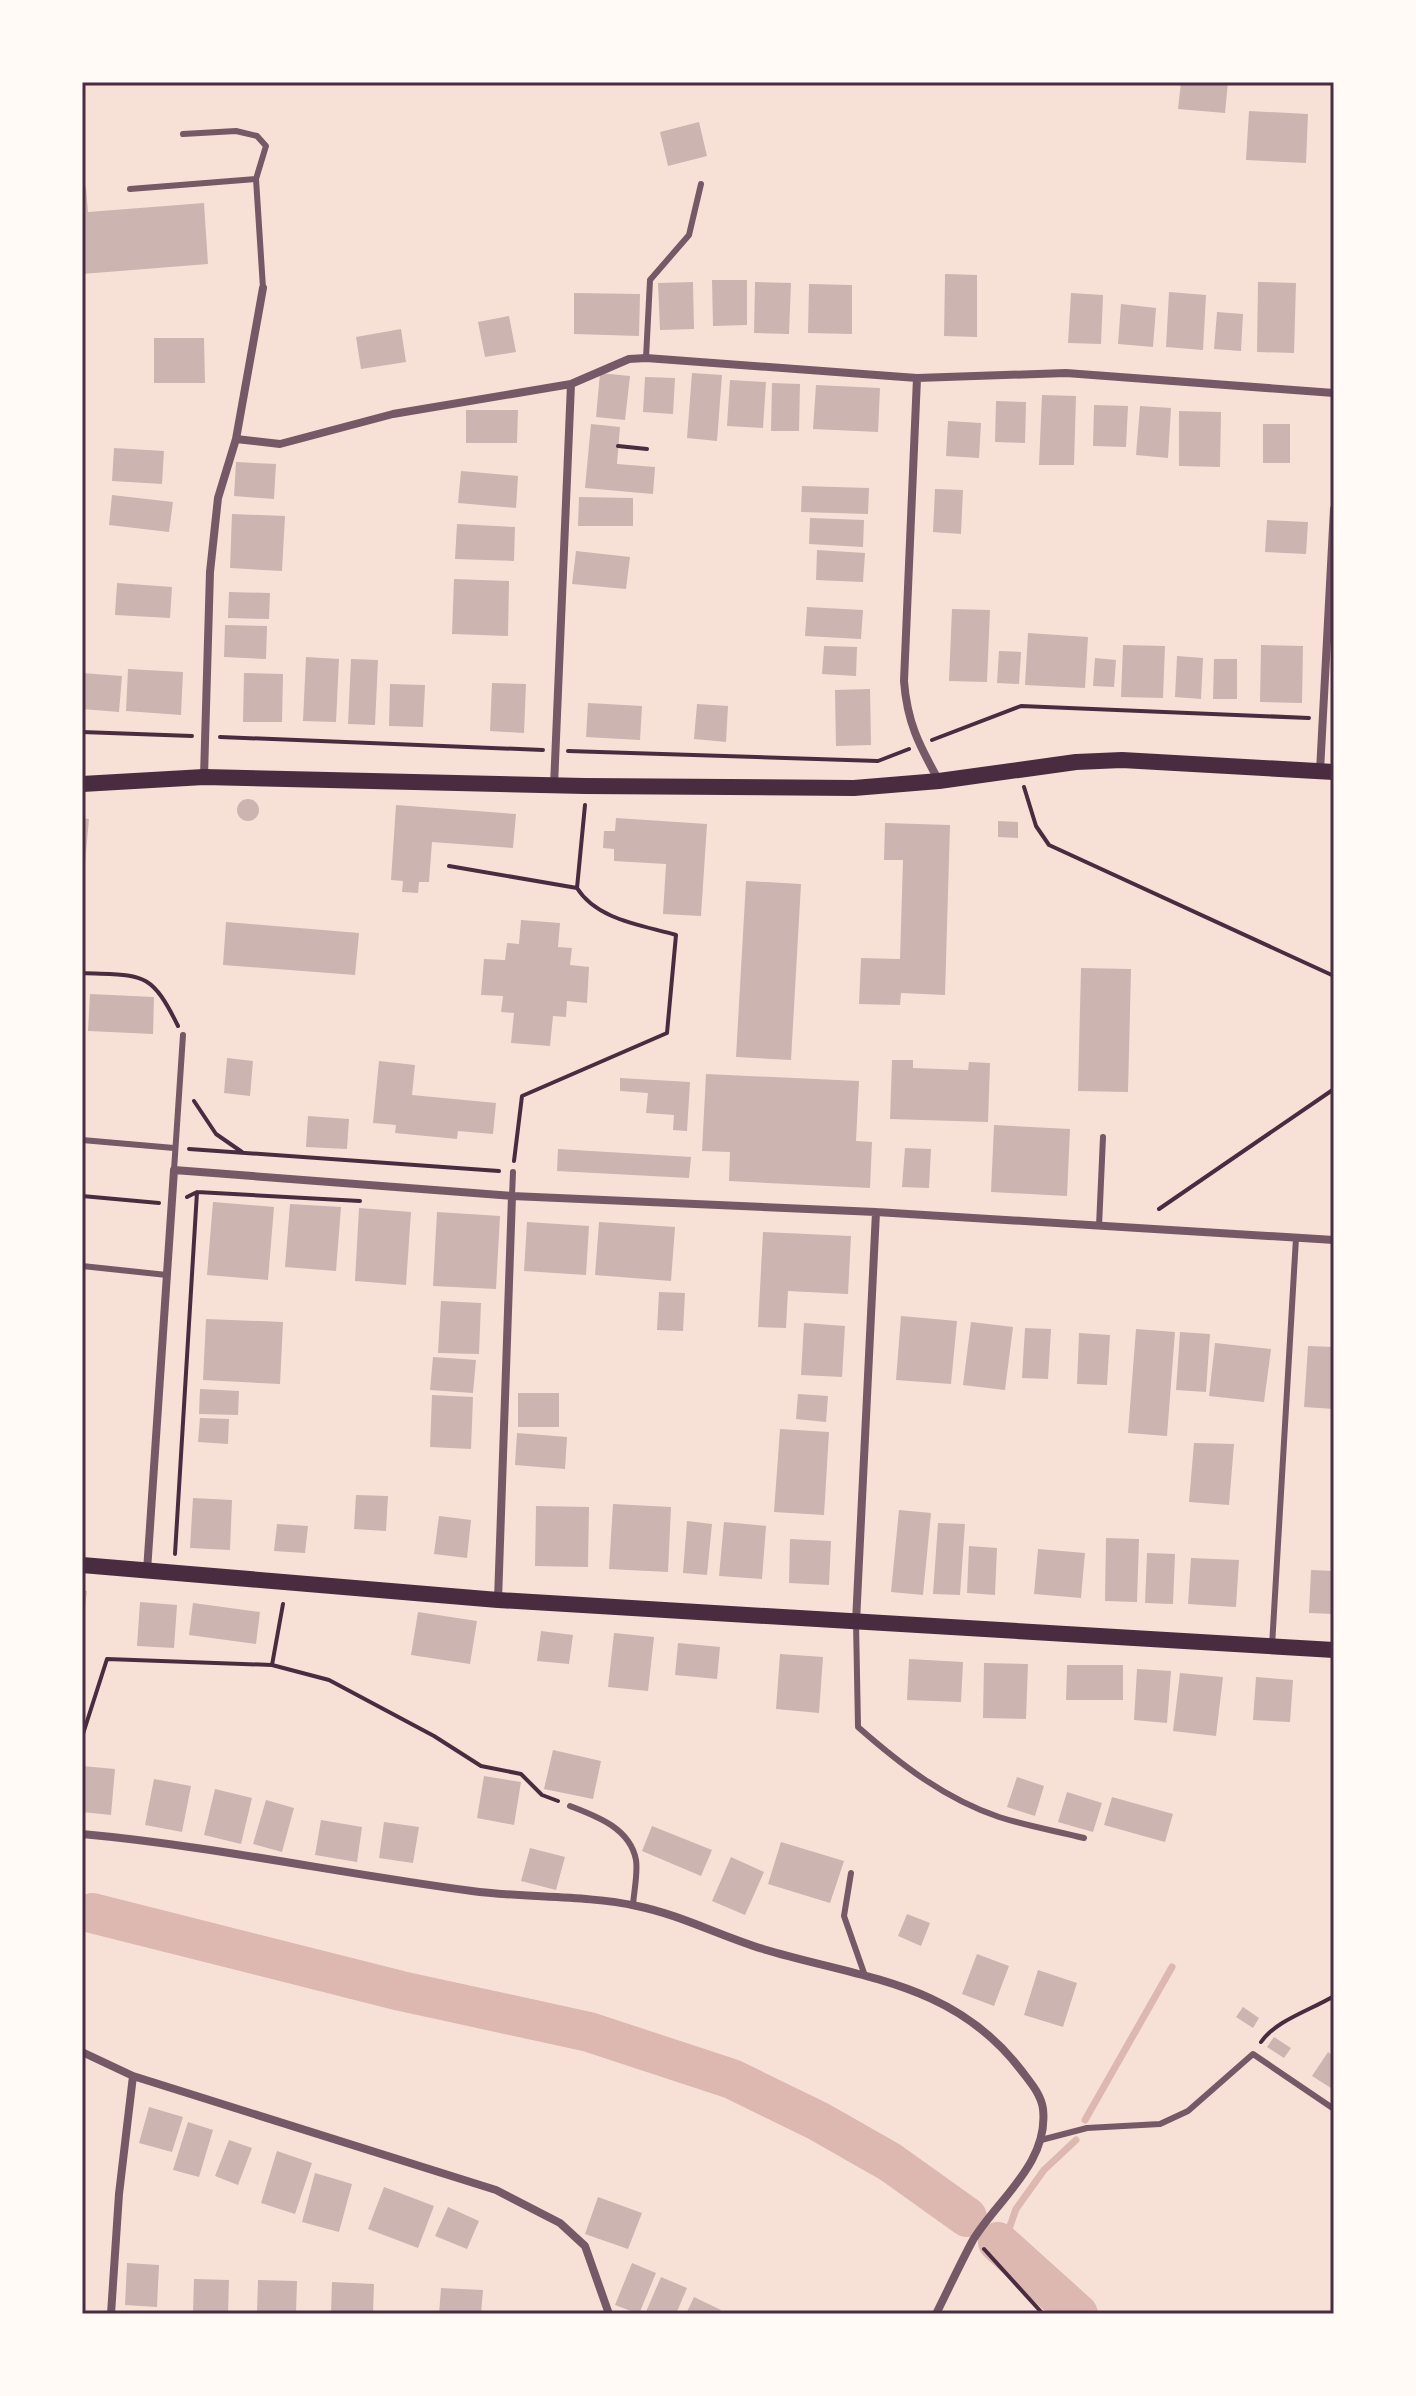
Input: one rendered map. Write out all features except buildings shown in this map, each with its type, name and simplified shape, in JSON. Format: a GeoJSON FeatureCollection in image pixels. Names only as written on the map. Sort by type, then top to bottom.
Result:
{"type":"FeatureCollection","features":[{"type":"Feature","properties":{"kind":"main road"},"geometry":{"type":"LineString","coordinates":[[82,784],[204,777],[554,786],[854,788],[1122,760],[1327,771]]}},
{"type":"Feature","properties":{"kind":"main road"},"geometry":{"type":"LineString","coordinates":[[82,1565],[498,1600],[1334,1650]]}},
{"type":"Feature","properties":{"kind":"street"},"geometry":{"type":"LineString","coordinates":[[204,777],[207,647],[218,498],[236,439],[263,288]]}},
{"type":"Feature","properties":{"kind":"street"},"geometry":{"type":"LineString","coordinates":[[236,439],[280,444],[393,414],[571,384],[629,359],[646,358],[917,378],[1066,373],[1334,393]]}},
{"type":"Feature","properties":{"kind":"street"},"geometry":{"type":"LineString","coordinates":[[917,378],[904,681],[906,711],[939,781]]}},
{"type":"Feature","properties":{"kind":"street"},"geometry":{"type":"LineString","coordinates":[[554,786],[571,384]]}},
{"type":"Feature","properties":{"kind":"street"},"geometry":{"type":"LineString","coordinates":[[1327,771],[1322,718],[1334,509]]}},
{"type":"Feature","properties":{"kind":"street"},"geometry":{"type":"LineString","coordinates":[[147,1572],[174,1170],[512,1196],[876,1212],[1334,1240]]}},
{"type":"Feature","properties":{"kind":"street"},"geometry":{"type":"LineString","coordinates":[[498,1600],[512,1196]]}},
{"type":"Feature","properties":{"kind":"street"},"geometry":{"type":"LineString","coordinates":[[856,1622],[876,1212]]}},
{"type":"Feature","properties":{"kind":"street"},"geometry":{"type":"LineString","coordinates":[[82,1834],[157,1841],[475,1892],[633,1905],[679,1916],[761,1949],[864,1973],[928,1996],[974,2024],[1011,2057],[1036,2090],[1043,2108],[1041,2140],[1029,2165],[974,2238],[936,2314]]}},
{"type":"Feature","properties":{"kind":"street"},"geometry":{"type":"LineString","coordinates":[[82,2052],[133,2076],[496,2190],[560,2223],[585,2246],[609,2314]]}},
{"type":"Feature","properties":{"kind":"street"},"geometry":{"type":"LineString","coordinates":[[111,2314],[119,2194],[133,2076]]}},
{"type":"Feature","properties":{"kind":"lane"},"geometry":{"type":"LineString","coordinates":[[183,134],[236,131],[257,136],[266,146],[256,179],[263,288]]}},
{"type":"Feature","properties":{"kind":"lane"},"geometry":{"type":"LineString","coordinates":[[130,189],[256,179]]}},
{"type":"Feature","properties":{"kind":"lane"},"geometry":{"type":"LineString","coordinates":[[646,358],[650,280],[689,235],[701,184]]}},
{"type":"Feature","properties":{"kind":"lane"},"geometry":{"type":"LineString","coordinates":[[174,1170],[183,1035]]}},
{"type":"Feature","properties":{"kind":"lane"},"geometry":{"type":"LineString","coordinates":[[1099,1226],[1103,1137]]}},
{"type":"Feature","properties":{"kind":"lane"},"geometry":{"type":"LineString","coordinates":[[82,1140],[174,1148]]}},
{"type":"Feature","properties":{"kind":"lane"},"geometry":{"type":"LineString","coordinates":[[512,1196],[513,1172]]}},
{"type":"Feature","properties":{"kind":"lane"},"geometry":{"type":"LineString","coordinates":[[1272,1646],[1296,1238]]}},
{"type":"Feature","properties":{"kind":"lane"},"geometry":{"type":"LineString","coordinates":[[82,1266],[167,1275]]}},
{"type":"Feature","properties":{"kind":"lane"},"geometry":{"type":"LineString","coordinates":[[856,1622],[858,1727],[908,1771],[966,1802],[999,1817],[1084,1838]]}},
{"type":"Feature","properties":{"kind":"lane"},"geometry":{"type":"LineString","coordinates":[[570,1806],[603,1819],[624,1836],[636,1860],[633,1905]]}},
{"type":"Feature","properties":{"kind":"lane"},"geometry":{"type":"LineString","coordinates":[[851,1873],[844,1916],[864,1973]]}},
{"type":"Feature","properties":{"kind":"lane"},"geometry":{"type":"LineString","coordinates":[[1041,2140],[1087,2128],[1160,2124],[1188,2111],[1253,2054],[1334,2109]]}},
{"type":"Feature","properties":{"kind":"path"},"geometry":{"type":"LineString","coordinates":[[618,446],[647,449]]}},
{"type":"Feature","properties":{"kind":"path"},"geometry":{"type":"LineString","coordinates":[[82,732],[878,761],[1021,706],[1322,718]]}},
{"type":"Feature","properties":{"kind":"path"},"geometry":{"type":"LineString","coordinates":[[1019,769],[1036,826],[1049,845],[1334,976]]}},
{"type":"Feature","properties":{"kind":"path"},"geometry":{"type":"LineString","coordinates":[[174,1148],[513,1172],[522,1096],[667,1033],[676,935],[591,907],[577,888],[585,786]]}},
{"type":"Feature","properties":{"kind":"path"},"geometry":{"type":"LineString","coordinates":[[449,866],[577,888]]}},
{"type":"Feature","properties":{"kind":"path"},"geometry":{"type":"LineString","coordinates":[[82,973],[132,976],[150,982],[162,994],[183,1035]]}},
{"type":"Feature","properties":{"kind":"path"},"geometry":{"type":"LineString","coordinates":[[180,1080],[216,1134],[244,1153]]}},
{"type":"Feature","properties":{"kind":"path"},"geometry":{"type":"LineString","coordinates":[[1159,1209],[1334,1089]]}},
{"type":"Feature","properties":{"kind":"path"},"geometry":{"type":"LineString","coordinates":[[175,1554],[197,1192]]}},
{"type":"Feature","properties":{"kind":"path"},"geometry":{"type":"LineString","coordinates":[[82,1196],[171,1204]]}},
{"type":"Feature","properties":{"kind":"path"},"geometry":{"type":"LineString","coordinates":[[272,1665],[283,1604]]}},
{"type":"Feature","properties":{"kind":"path"},"geometry":{"type":"LineString","coordinates":[[82,1737],[107,1659],[272,1665],[329,1680],[434,1736],[481,1766],[521,1774],[542,1795],[570,1806]]}},
{"type":"Feature","properties":{"kind":"path"},"geometry":{"type":"LineString","coordinates":[[1253,2054],[1270,2029],[1334,1996]]}},
{"type":"Feature","properties":{"kind":"path"},"geometry":{"type":"LineString","coordinates":[[974,2238],[1043,2314]]}},
{"type":"Feature","properties":{"kind":"waterway"},"geometry":{"type":"LineString","coordinates":[[92,1913],[401,1991],[589,2032],[732,2079],[818,2121],[890,2162],[967,2217]]}},
{"type":"Feature","properties":{"kind":"waterway"},"geometry":{"type":"LineString","coordinates":[[1085,2120],[1172,1967]]}},
{"type":"Feature","properties":{"kind":"waterway"},"geometry":{"type":"LineString","coordinates":[[1003,2246],[1016,2209],[1044,2170],[1076,2140]]}},
{"type":"Feature","properties":{"kind":"waterway"},"geometry":{"type":"LineString","coordinates":[[998,2242],[1078,2314]]}}]}
